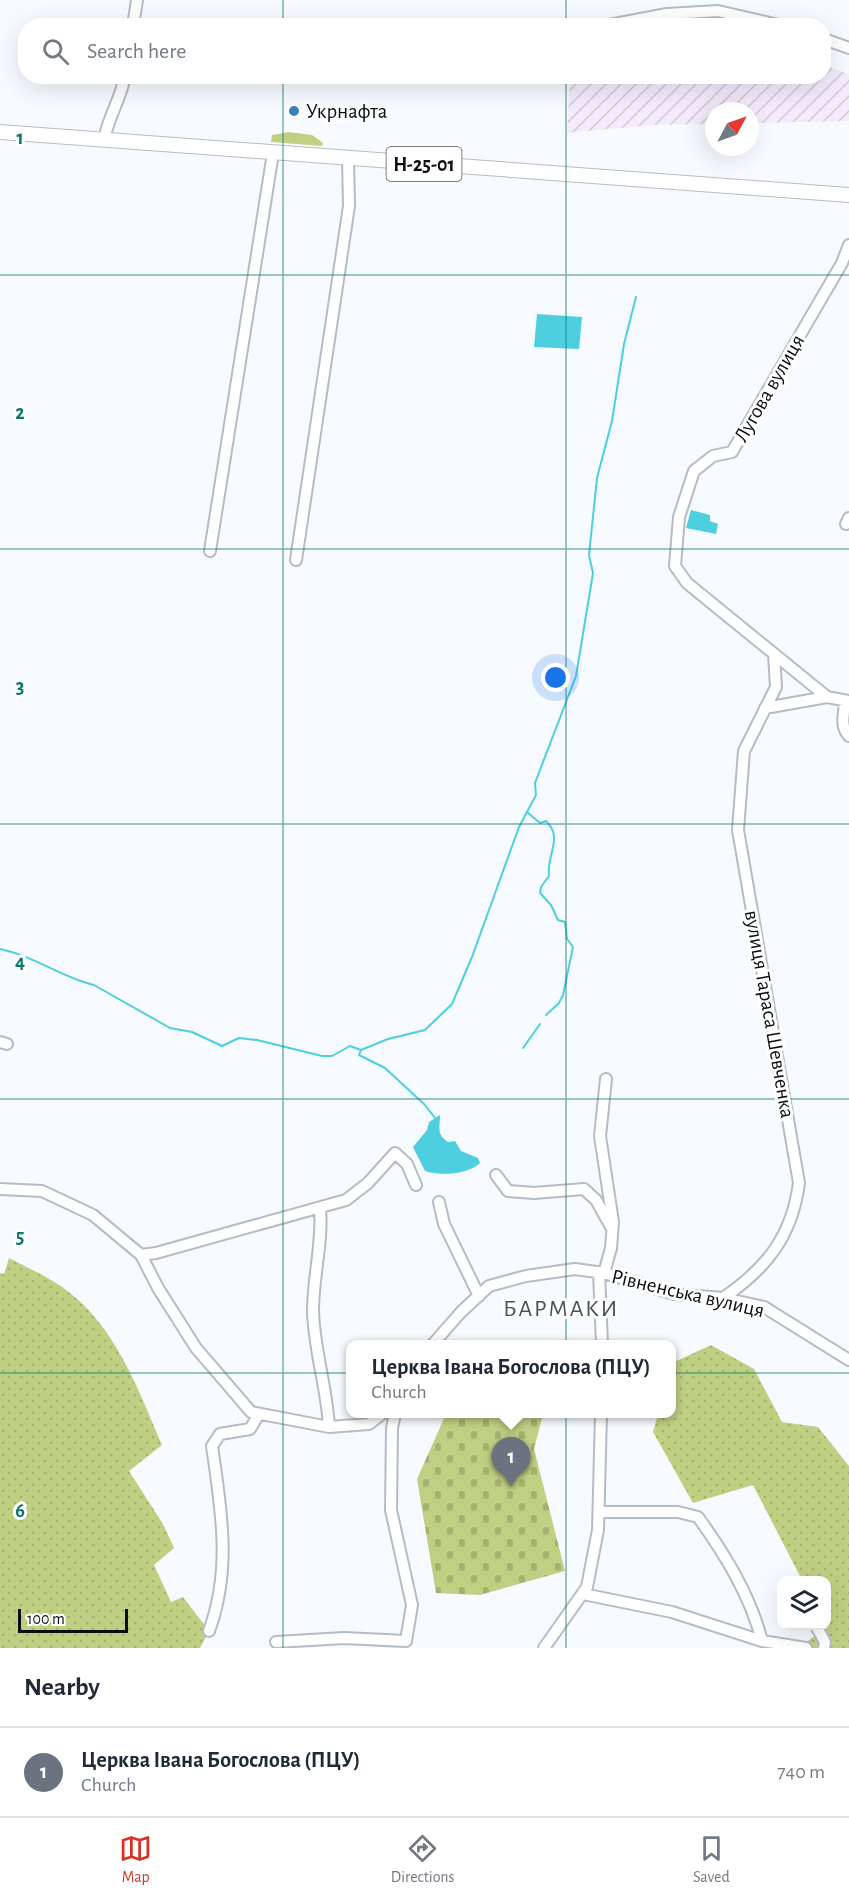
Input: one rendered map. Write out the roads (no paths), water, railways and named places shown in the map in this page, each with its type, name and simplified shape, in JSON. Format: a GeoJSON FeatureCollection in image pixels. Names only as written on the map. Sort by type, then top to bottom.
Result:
{"type":"FeatureCollection","features":[{"type":"Feature","properties":{"kind":"main road","name":"Н-25-01"},"geometry":{"type":"LineString","coordinates":[[0,132],[849,195]]}},
{"type":"Feature","properties":{"kind":"street"},"geometry":{"type":"LineString","coordinates":[[134,18],[137,0]]}},
{"type":"Feature","properties":{"kind":"street"},"geometry":{"type":"LineString","coordinates":[[645,18],[666,14],[718,11],[755,18]]}},
{"type":"Feature","properties":{"kind":"street"},"geometry":{"type":"LineString","coordinates":[[831,42],[849,48]]}},
{"type":"Feature","properties":{"kind":"street"},"geometry":{"type":"LineString","coordinates":[[104,140],[107,123],[122,94],[124,84]]}},
{"type":"Feature","properties":{"kind":"street"},"geometry":{"type":"LineString","coordinates":[[210,551],[273,153]]}},
{"type":"Feature","properties":{"kind":"street"},"geometry":{"type":"LineString","coordinates":[[296,560],[349,206],[348,159]]}},
{"type":"Feature","properties":{"kind":"street","name":"Лугова вулиця"},"geometry":{"type":"LineString","coordinates":[[827,697],[687,583],[675,566],[679,517],[694,471],[713,456],[732,452],[842,262],[849,245]]}},
{"type":"Feature","properties":{"kind":"street","name":"вулиця Тараса Шевченка"},"geometry":{"type":"LineString","coordinates":[[723,1298],[758,1271],[786,1233],[796,1211],[799,1183],[738,830],[744,751],[776,687],[774,654]]}},
{"type":"Feature","properties":{"kind":"street"},"geometry":{"type":"LineString","coordinates":[[765,708],[827,697],[847,702],[843,721],[849,736]]}},
{"type":"Feature","properties":{"kind":"street"},"geometry":{"type":"LineString","coordinates":[[602,1340],[601,1273],[611,1248],[612,1230],[600,1136],[606,1079]]}},
{"type":"Feature","properties":{"kind":"street"},"geometry":{"type":"LineString","coordinates":[[141,1255],[156,1254],[346,1200],[368,1183],[395,1153],[407,1164],[416,1185]]}},
{"type":"Feature","properties":{"kind":"street"},"geometry":{"type":"LineString","coordinates":[[496,1175],[508,1191],[534,1193],[584,1189],[596,1200],[612,1230]]}},
{"type":"Feature","properties":{"kind":"street"},"geometry":{"type":"LineString","coordinates":[[0,1189],[42,1191],[62,1200],[93,1215],[141,1255],[158,1288],[196,1348],[251,1412],[329,1427],[369,1424],[376,1418]]}},
{"type":"Feature","properties":{"kind":"street"},"geometry":{"type":"LineString","coordinates":[[439,1202],[444,1224],[479,1296]]}},
{"type":"Feature","properties":{"kind":"street"},"geometry":{"type":"LineString","coordinates":[[320,1208],[321,1227],[314,1280],[313,1314],[328,1401],[329,1427]]}},
{"type":"Feature","properties":{"kind":"street","name":"Рівненська вулиця"},"geometry":{"type":"LineString","coordinates":[[437,1340],[489,1286],[526,1276],[575,1269],[601,1273],[674,1294],[723,1298],[764,1306],[849,1360]]}},
{"type":"Feature","properties":{"kind":"street"},"geometry":{"type":"LineString","coordinates":[[209,1631],[221,1593],[224,1568],[224,1526],[212,1446],[220,1434],[250,1429],[259,1413]]}},
{"type":"Feature","properties":{"kind":"street"},"geometry":{"type":"LineString","coordinates":[[276,1642],[344,1638],[406,1641],[412,1605],[391,1510],[394,1418]]}},
{"type":"Feature","properties":{"kind":"street"},"geometry":{"type":"LineString","coordinates":[[544,1648],[583,1594],[590,1575],[598,1530],[601,1418]]}},
{"type":"Feature","properties":{"kind":"street"},"geometry":{"type":"LineString","coordinates":[[599,1512],[678,1512],[698,1517],[724,1552],[753,1609],[762,1641]]}},
{"type":"Feature","properties":{"kind":"street"},"geometry":{"type":"LineString","coordinates":[[583,1594],[672,1612],[762,1641],[806,1648]]}},
{"type":"Feature","properties":{"kind":"street"},"geometry":{"type":"LineString","coordinates":[[818,1630],[825,1642],[824,1648]]}},
{"type":"Feature","properties":{"kind":"water"},"geometry":{"type":"Polygon","coordinates":[[[537,314],[582,317],[579,349],[534,347],[537,314]]]}},
{"type":"Feature","properties":{"kind":"water"},"geometry":{"type":"Polygon","coordinates":[[[691,510],[710,515],[710,521],[718,524],[716,534],[686,528],[691,510]]]}},
{"type":"Feature","properties":{"kind":"water"},"geometry":{"type":"Polygon","coordinates":[[[440,1115],[442,1136],[448,1142],[455,1141],[461,1151],[478,1158],[480,1163],[475,1167],[453,1173],[438,1174],[425,1171],[413,1147],[427,1130],[429,1122],[440,1115]]]}},
{"type":"Feature","properties":{"kind":"waterway"},"geometry":{"type":"LineString","coordinates":[[0,949],[24,956],[94,985],[170,1028],[192,1032],[222,1046],[239,1038],[257,1040],[322,1056],[332,1056],[350,1046],[361,1050],[388,1039],[425,1030],[452,1004],[472,957],[519,827],[536,795],[535,783],[576,676],[593,573],[589,555],[597,478],[612,421],[624,344],[636,297]]}},
{"type":"Feature","properties":{"kind":"waterway"},"geometry":{"type":"LineString","coordinates":[[527,812],[540,823],[546,821],[554,834],[549,876],[541,887],[540,893],[551,905],[558,920],[565,922],[567,939],[573,947],[563,995],[559,1003],[546,1015]]}},
{"type":"Feature","properties":{"kind":"waterway"},"geometry":{"type":"LineString","coordinates":[[523,1048],[540,1024]]}},
{"type":"Feature","properties":{"kind":"waterway"},"geometry":{"type":"LineString","coordinates":[[361,1050],[359,1055],[385,1068],[424,1104],[436,1119]]}},
{"type":"Feature","properties":{"kind":"place","name":"Укрнафта"},"geometry":{"type":"Point","coordinates":[294,111]}},
{"type":"Feature","properties":{"kind":"place","name":"Церква Івана Богослова (ПЦУ)"},"geometry":{"type":"Point","coordinates":[511,1487]}},
{"type":"Feature","properties":{"kind":"district","name":"БАРМАКИ"},"geometry":{"type":"Point","coordinates":[561,1308]}}]}
